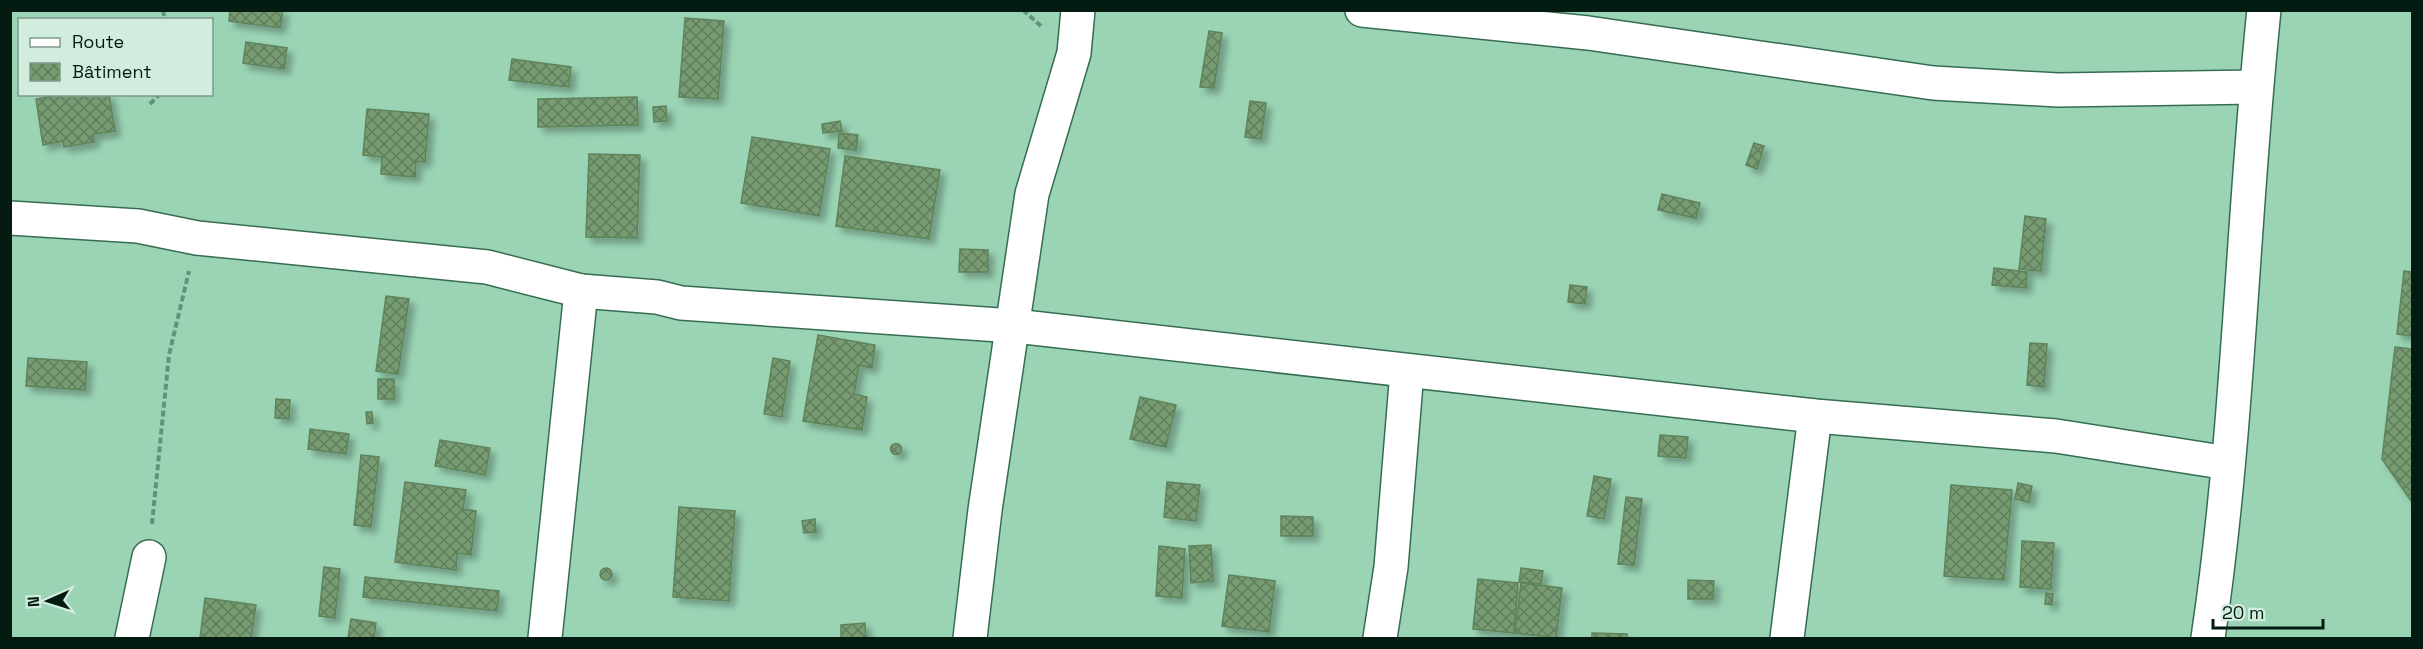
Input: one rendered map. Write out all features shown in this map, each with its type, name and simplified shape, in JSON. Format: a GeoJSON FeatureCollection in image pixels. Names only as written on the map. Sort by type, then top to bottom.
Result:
{"type":"FeatureCollection","features":[{"type":"Feature","properties":{"kind":"street"},"geometry":{"type":"LineString","coordinates":[[970,639],[985,510],[1032,194],[1074,53],[1078,10]]}},
{"type":"Feature","properties":{"kind":"street"},"geometry":{"type":"LineString","coordinates":[[1362,10],[1588,33],[1933,83],[2058,90],[2256,87]]}},
{"type":"Feature","properties":{"kind":"street"},"geometry":{"type":"LineString","coordinates":[[2208,639],[2228,463],[2256,87],[2264,10]]}},
{"type":"Feature","properties":{"kind":"street"},"geometry":{"type":"LineString","coordinates":[[10,218],[138,226],[197,238],[487,267],[581,291],[657,297],[681,303],[1014,326],[1815,416],[2056,436],[2228,463]]}},
{"type":"Feature","properties":{"kind":"street"},"geometry":{"type":"LineString","coordinates":[[544,639],[581,291]]}},
{"type":"Feature","properties":{"kind":"street"},"geometry":{"type":"LineString","coordinates":[[1380,639],[1391,567],[1407,371]]}},
{"type":"Feature","properties":{"kind":"street"},"geometry":{"type":"LineString","coordinates":[[1787,639],[1815,416]]}},
{"type":"Feature","properties":{"kind":"street"},"geometry":{"type":"LineString","coordinates":[[132,639],[149,557]]}},
{"type":"Feature","properties":{"kind":"path"},"geometry":{"type":"LineString","coordinates":[[150,104],[158,96]]}},
{"type":"Feature","properties":{"kind":"path"},"geometry":{"type":"LineString","coordinates":[[149,557],[169,355],[197,238]]}},
{"type":"Feature","properties":{"kind":"building"},"geometry":{"type":"Polygon","coordinates":[[[230,10],[283,10],[280,28],[229,21],[230,10]]]}},
{"type":"Feature","properties":{"kind":"building"},"geometry":{"type":"Polygon","coordinates":[[[685,18],[724,21],[718,99],[679,97],[685,18]]]}},
{"type":"Feature","properties":{"kind":"building"},"geometry":{"type":"Polygon","coordinates":[[[1209,31],[1222,33],[1214,88],[1200,87],[1209,31]]]}},
{"type":"Feature","properties":{"kind":"building"},"geometry":{"type":"Polygon","coordinates":[[[246,42],[287,48],[284,69],[243,63],[246,42]]]}},
{"type":"Feature","properties":{"kind":"building"},"geometry":{"type":"Polygon","coordinates":[[[512,59],[571,67],[569,87],[509,80],[512,59]]]}},
{"type":"Feature","properties":{"kind":"building"},"geometry":{"type":"Polygon","coordinates":[[[52,96],[109,96],[115,131],[93,134],[94,142],[64,147],[63,141],[43,145],[36,99],[52,96]]]}},
{"type":"Feature","properties":{"kind":"building"},"geometry":{"type":"Polygon","coordinates":[[[637,97],[638,125],[538,127],[538,99],[637,97]]]}},
{"type":"Feature","properties":{"kind":"building"},"geometry":{"type":"Polygon","coordinates":[[[1250,101],[1266,103],[1261,139],[1245,137],[1250,101]]]}},
{"type":"Feature","properties":{"kind":"building"},"geometry":{"type":"Polygon","coordinates":[[[666,106],[667,121],[654,122],[653,107],[666,106]]]}},
{"type":"Feature","properties":{"kind":"building"},"geometry":{"type":"Polygon","coordinates":[[[367,109],[429,114],[425,162],[416,161],[415,177],[381,174],[382,157],[363,155],[367,109]]]}},
{"type":"Feature","properties":{"kind":"building"},"geometry":{"type":"Polygon","coordinates":[[[840,121],[842,131],[823,133],[822,124],[840,121]]]}},
{"type":"Feature","properties":{"kind":"building"},"geometry":{"type":"Polygon","coordinates":[[[839,133],[858,135],[856,150],[838,148],[839,133]]]}},
{"type":"Feature","properties":{"kind":"building"},"geometry":{"type":"Polygon","coordinates":[[[752,137],[830,149],[819,216],[741,203],[752,137]]]}},
{"type":"Feature","properties":{"kind":"building"},"geometry":{"type":"Polygon","coordinates":[[[1754,143],[1764,146],[1757,169],[1746,165],[1754,143]]]}},
{"type":"Feature","properties":{"kind":"building"},"geometry":{"type":"Polygon","coordinates":[[[589,154],[640,155],[637,238],[586,237],[589,154]]]}},
{"type":"Feature","properties":{"kind":"building"},"geometry":{"type":"Polygon","coordinates":[[[845,156],[940,170],[929,239],[836,226],[845,156]]]}},
{"type":"Feature","properties":{"kind":"building"},"geometry":{"type":"Polygon","coordinates":[[[1662,194],[1700,203],[1696,218],[1658,210],[1662,194]]]}},
{"type":"Feature","properties":{"kind":"building"},"geometry":{"type":"Polygon","coordinates":[[[2025,216],[2046,219],[2041,271],[2019,269],[2025,216]]]}},
{"type":"Feature","properties":{"kind":"building"},"geometry":{"type":"Polygon","coordinates":[[[960,249],[988,250],[988,272],[959,272],[960,249]]]}},
{"type":"Feature","properties":{"kind":"building"},"geometry":{"type":"Polygon","coordinates":[[[1994,268],[2027,272],[2026,288],[1992,285],[1994,268]]]}},
{"type":"Feature","properties":{"kind":"building"},"geometry":{"type":"Polygon","coordinates":[[[2404,271],[2412,272],[2412,336],[2397,334],[2404,271]]]}},
{"type":"Feature","properties":{"kind":"building"},"geometry":{"type":"Polygon","coordinates":[[[1570,285],[1587,287],[1585,304],[1568,302],[1570,285]]]}},
{"type":"Feature","properties":{"kind":"building"},"geometry":{"type":"Polygon","coordinates":[[[386,296],[409,299],[398,374],[376,371],[386,296]]]}},
{"type":"Feature","properties":{"kind":"building"},"geometry":{"type":"Polygon","coordinates":[[[818,335],[875,345],[872,368],[859,365],[854,394],[867,397],[862,430],[803,421],[818,335]]]}},
{"type":"Feature","properties":{"kind":"building"},"geometry":{"type":"Polygon","coordinates":[[[2030,343],[2047,344],[2044,387],[2027,385],[2030,343]]]}},
{"type":"Feature","properties":{"kind":"building"},"geometry":{"type":"Polygon","coordinates":[[[2395,347],[2412,349],[2412,502],[2382,459],[2395,347]]]}},
{"type":"Feature","properties":{"kind":"building"},"geometry":{"type":"Polygon","coordinates":[[[28,358],[87,362],[85,390],[26,386],[28,358]]]}},
{"type":"Feature","properties":{"kind":"building"},"geometry":{"type":"Polygon","coordinates":[[[773,358],[790,361],[782,417],[764,414],[773,358]]]}},
{"type":"Feature","properties":{"kind":"building"},"geometry":{"type":"Polygon","coordinates":[[[378,379],[394,379],[394,399],[378,399],[378,379]]]}},
{"type":"Feature","properties":{"kind":"building"},"geometry":{"type":"Polygon","coordinates":[[[1140,397],[1176,405],[1166,447],[1130,439],[1140,397]]]}},
{"type":"Feature","properties":{"kind":"building"},"geometry":{"type":"Polygon","coordinates":[[[276,399],[290,400],[289,419],[275,418],[276,399]]]}},
{"type":"Feature","properties":{"kind":"building"},"geometry":{"type":"Polygon","coordinates":[[[366,412],[372,412],[373,423],[367,424],[366,412]]]}},
{"type":"Feature","properties":{"kind":"building"},"geometry":{"type":"Polygon","coordinates":[[[310,429],[349,434],[346,454],[308,449],[310,429]]]}},
{"type":"Feature","properties":{"kind":"building"},"geometry":{"type":"Polygon","coordinates":[[[1660,435],[1688,437],[1686,458],[1658,456],[1660,435]]]}},
{"type":"Feature","properties":{"kind":"building"},"geometry":{"type":"Polygon","coordinates":[[[440,440],[490,448],[485,475],[435,466],[440,440]]]}},
{"type":"Feature","properties":{"kind":"building"},"geometry":{"type":"Polygon","coordinates":[[[896,443],[902,449],[896,455],[890,449],[896,443]]]}},
{"type":"Feature","properties":{"kind":"building"},"geometry":{"type":"Polygon","coordinates":[[[361,455],[379,457],[371,527],[354,525],[361,455]]]}},
{"type":"Feature","properties":{"kind":"building"},"geometry":{"type":"Polygon","coordinates":[[[1594,476],[1611,479],[1604,519],[1587,516],[1594,476]]]}},
{"type":"Feature","properties":{"kind":"building"},"geometry":{"type":"Polygon","coordinates":[[[405,482],[466,490],[463,509],[476,511],[471,555],[457,553],[456,570],[395,562],[405,482]]]}},
{"type":"Feature","properties":{"kind":"building"},"geometry":{"type":"Polygon","coordinates":[[[1167,482],[1200,485],[1196,521],[1164,517],[1167,482]]]}},
{"type":"Feature","properties":{"kind":"building"},"geometry":{"type":"Polygon","coordinates":[[[2018,483],[2032,486],[2029,502],[2015,499],[2018,483]]]}},
{"type":"Feature","properties":{"kind":"building"},"geometry":{"type":"Polygon","coordinates":[[[1951,485],[2012,490],[2004,580],[1944,576],[1951,485]]]}},
{"type":"Feature","properties":{"kind":"building"},"geometry":{"type":"Polygon","coordinates":[[[1626,497],[1642,499],[1634,565],[1618,564],[1626,497]]]}},
{"type":"Feature","properties":{"kind":"building"},"geometry":{"type":"Polygon","coordinates":[[[679,507],[735,511],[729,601],[673,597],[679,507]]]}},
{"type":"Feature","properties":{"kind":"building"},"geometry":{"type":"Polygon","coordinates":[[[1281,516],[1313,517],[1313,536],[1281,536],[1281,516]]]}},
{"type":"Feature","properties":{"kind":"building"},"geometry":{"type":"Polygon","coordinates":[[[815,519],[816,532],[804,533],[802,521],[815,519]]]}},
{"type":"Feature","properties":{"kind":"building"},"geometry":{"type":"Polygon","coordinates":[[[2022,541],[2054,543],[2051,589],[2020,587],[2022,541]]]}},
{"type":"Feature","properties":{"kind":"building"},"geometry":{"type":"Polygon","coordinates":[[[1211,545],[1213,581],[1191,583],[1189,546],[1211,545]]]}},
{"type":"Feature","properties":{"kind":"building"},"geometry":{"type":"Polygon","coordinates":[[[1159,546],[1185,549],[1182,598],[1156,596],[1159,546]]]}},
{"type":"Feature","properties":{"kind":"building"},"geometry":{"type":"Polygon","coordinates":[[[324,567],[340,569],[335,618],[319,616],[324,567]]]}},
{"type":"Feature","properties":{"kind":"building"},"geometry":{"type":"Polygon","coordinates":[[[608,568],[612,574],[608,580],[604,580],[600,572],[608,568]]]}},
{"type":"Feature","properties":{"kind":"building"},"geometry":{"type":"Polygon","coordinates":[[[1521,568],[1543,571],[1541,584],[1519,582],[1521,568]]]}},
{"type":"Feature","properties":{"kind":"building"},"geometry":{"type":"Polygon","coordinates":[[[1229,575],[1275,581],[1269,632],[1222,626],[1229,575]]]}},
{"type":"Feature","properties":{"kind":"building"},"geometry":{"type":"Polygon","coordinates":[[[365,577],[499,591],[497,611],[363,597],[365,577]]]}},
{"type":"Feature","properties":{"kind":"building"},"geometry":{"type":"Polygon","coordinates":[[[1478,579],[1518,583],[1514,633],[1473,629],[1478,579]]]}},
{"type":"Feature","properties":{"kind":"building"},"geometry":{"type":"Polygon","coordinates":[[[1688,580],[1714,581],[1713,599],[1688,599],[1688,580]]]}},
{"type":"Feature","properties":{"kind":"building"},"geometry":{"type":"Polygon","coordinates":[[[1521,583],[1562,588],[1556,638],[1515,633],[1521,583]]]}},
{"type":"Feature","properties":{"kind":"building"},"geometry":{"type":"Polygon","coordinates":[[[2046,593],[2053,594],[2052,605],[2045,604],[2046,593]]]}},
{"type":"Feature","properties":{"kind":"building"},"geometry":{"type":"Polygon","coordinates":[[[205,598],[256,605],[251,638],[200,638],[205,598]]]}},
{"type":"Feature","properties":{"kind":"building"},"geometry":{"type":"Polygon","coordinates":[[[351,619],[376,623],[374,638],[348,638],[351,619]]]}},
{"type":"Feature","properties":{"kind":"building"},"geometry":{"type":"Polygon","coordinates":[[[865,623],[866,638],[841,638],[841,625],[865,623]]]}},
{"type":"Feature","properties":{"kind":"building"},"geometry":{"type":"Polygon","coordinates":[[[1592,633],[1627,634],[1627,638],[1592,638],[1592,633]]]}}]}
